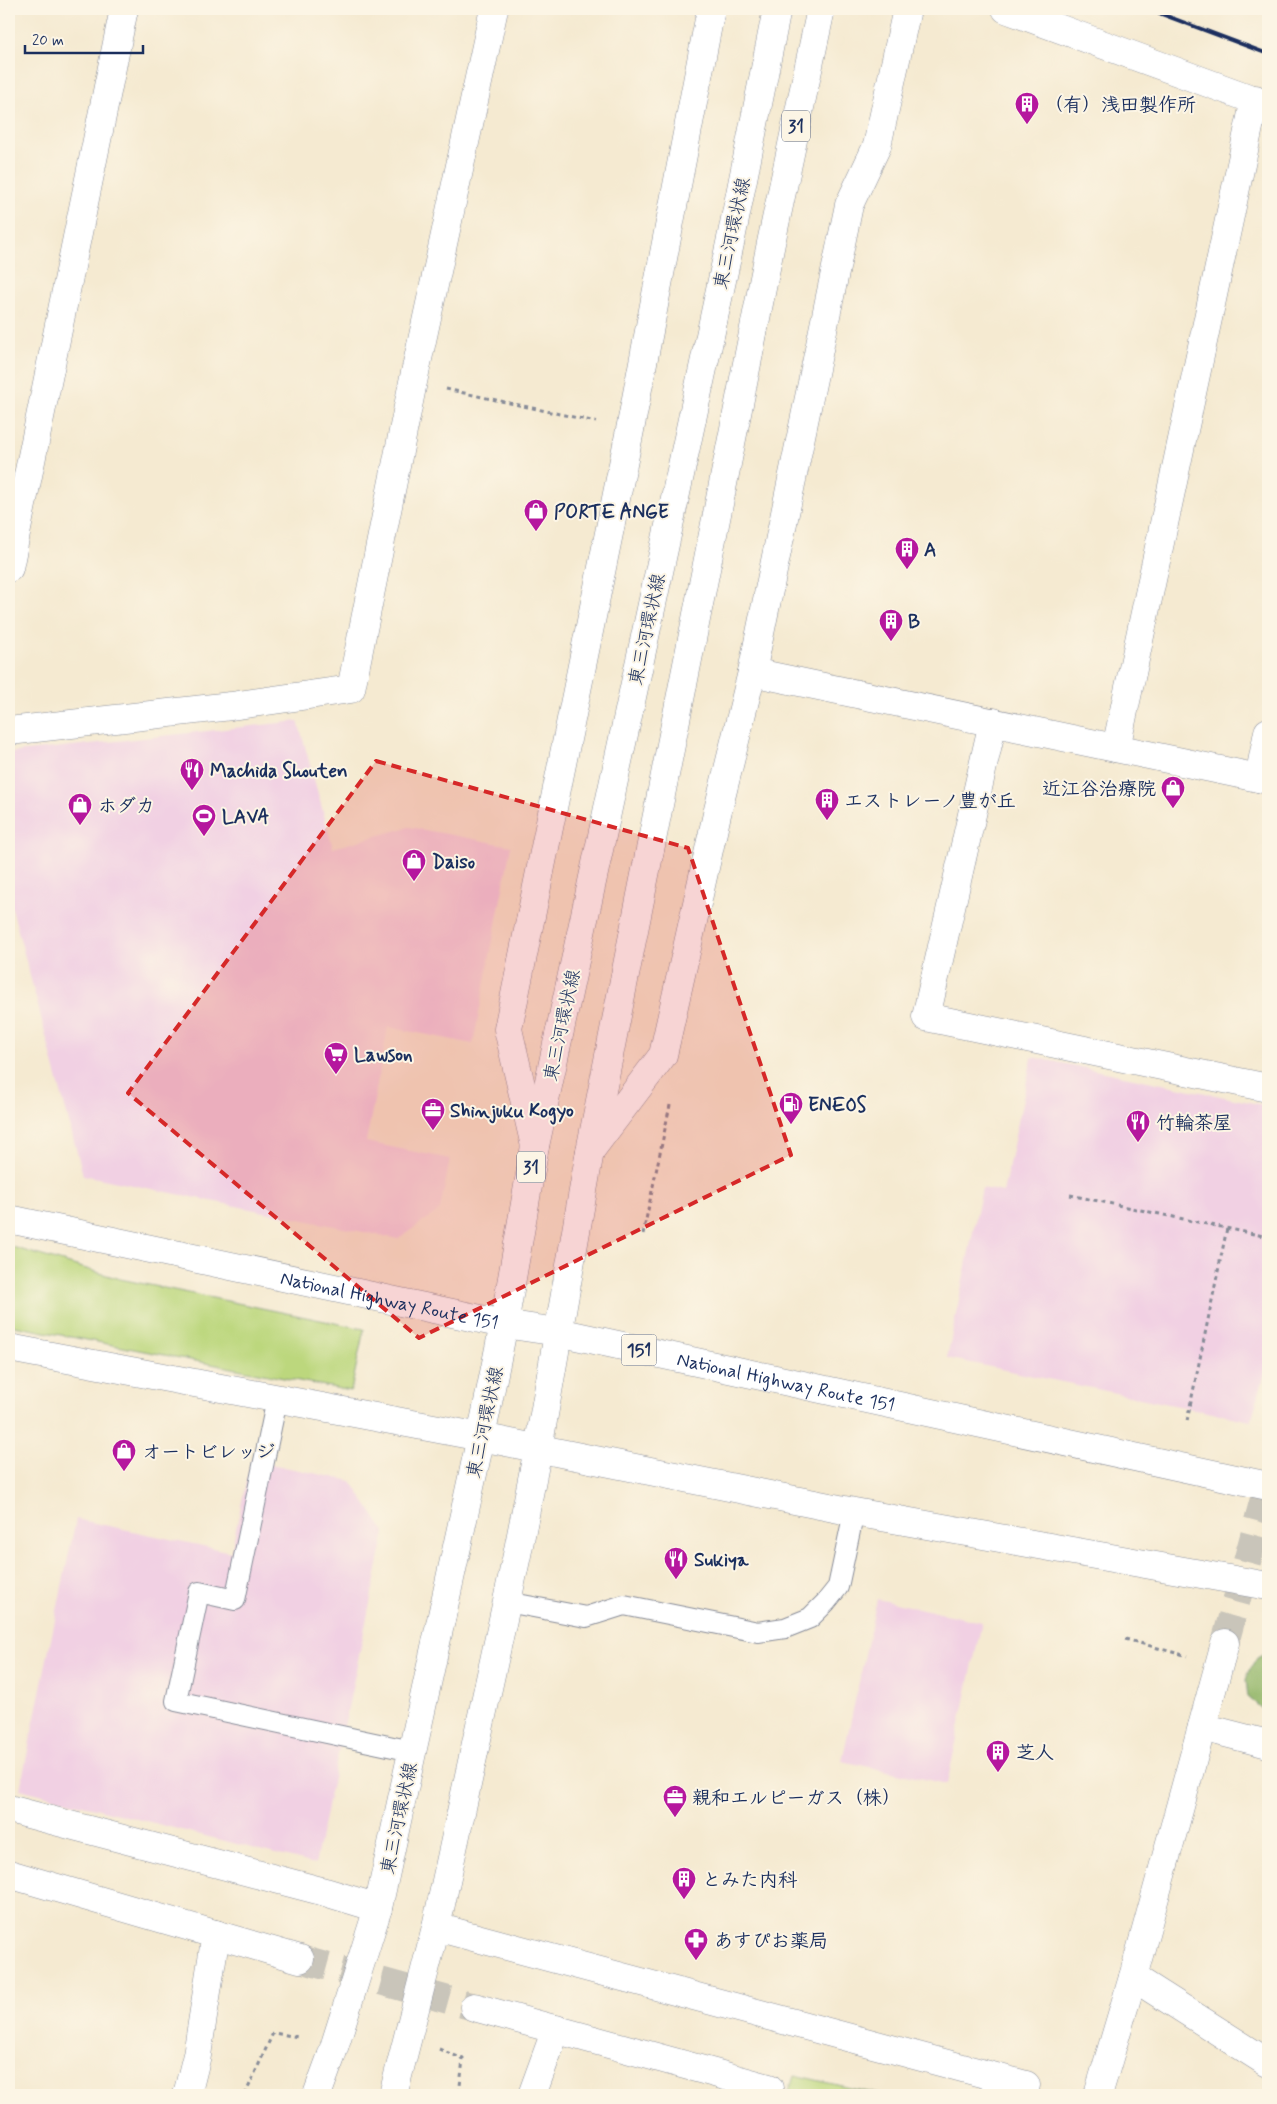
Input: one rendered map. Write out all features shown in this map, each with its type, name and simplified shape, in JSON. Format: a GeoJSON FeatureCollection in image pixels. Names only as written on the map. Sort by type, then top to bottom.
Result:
{"type":"FeatureCollection","features":[{"type":"Feature","properties":{"kind":"main road"},"geometry":{"type":"LineString","coordinates":[[9,568],[124,9]]}},
{"type":"Feature","properties":{"kind":"main road"},"geometry":{"type":"LineString","coordinates":[[9,730],[231,706],[351,689],[413,382],[494,9]]}},
{"type":"Feature","properties":{"kind":"main road"},"geometry":{"type":"LineString","coordinates":[[535,1146],[508,1028],[630,430],[711,9]]}},
{"type":"Feature","properties":{"kind":"main road","name":"東三河環状線"},"geometry":{"type":"LineString","coordinates":[[317,2095],[331,2057],[378,1908],[481,1437],[504,1324],[535,1146],[732,234],[777,9]]}},
{"type":"Feature","properties":{"kind":"main road","name":"31"},"geometry":{"type":"LineString","coordinates":[[393,2095],[436,1927],[507,1602],[538,1449],[590,1151],[771,243],[821,9]]}},
{"type":"Feature","properties":{"kind":"main road"},"geometry":{"type":"LineString","coordinates":[[590,1151],[663,1055],[717,814],[752,672],[849,205],[877,146],[907,9]]}},
{"type":"Feature","properties":{"kind":"main road"},"geometry":{"type":"LineString","coordinates":[[1006,9],[1262,102],[1116,748]]}},
{"type":"Feature","properties":{"kind":"main road"},"geometry":{"type":"LineString","coordinates":[[752,672],[1264,779],[1268,732]]}},
{"type":"Feature","properties":{"kind":"main road"},"geometry":{"type":"LineString","coordinates":[[993,722],[926,1017],[1268,1088]]}},
{"type":"Feature","properties":{"kind":"main road","name":"National Highway Route 151"},"geometry":{"type":"LineString","coordinates":[[9,1219],[504,1324],[558,1332],[1268,1486]]}},
{"type":"Feature","properties":{"kind":"main road"},"geometry":{"type":"LineString","coordinates":[[9,1348],[481,1437],[854,1512],[1268,1586]]}},
{"type":"Feature","properties":{"kind":"main road"},"geometry":{"type":"LineString","coordinates":[[1098,2095],[1133,1977],[1222,1654]]}},
{"type":"Feature","properties":{"kind":"main road"},"geometry":{"type":"LineString","coordinates":[[1202,1727],[1268,1744]]}},
{"type":"Feature","properties":{"kind":"main road"},"geometry":{"type":"LineString","coordinates":[[9,1809],[325,1892],[378,1908]]}},
{"type":"Feature","properties":{"kind":"main road"},"geometry":{"type":"LineString","coordinates":[[9,1874],[300,1959]]}},
{"type":"Feature","properties":{"kind":"main road"},"geometry":{"type":"LineString","coordinates":[[436,1927],[1026,2084],[1024,2095]]}},
{"type":"Feature","properties":{"kind":"main road"},"geometry":{"type":"LineString","coordinates":[[187,2095],[197,2055],[216,1934]]}},
{"type":"Feature","properties":{"kind":"main road"},"geometry":{"type":"LineString","coordinates":[[1133,1977],[1268,2063]]}},
{"type":"Feature","properties":{"kind":"main road"},"geometry":{"type":"LineString","coordinates":[[474,2007],[768,2088],[767,2095]]}},
{"type":"Feature","properties":{"kind":"main road"},"geometry":{"type":"LineString","coordinates":[[532,2095],[556,2029]]}},
{"type":"Feature","properties":{"kind":"lane"},"geometry":{"type":"LineString","coordinates":[[277,1399],[235,1600],[198,1592],[176,1701],[412,1751]]}},
{"type":"Feature","properties":{"kind":"lane"},"geometry":{"type":"LineString","coordinates":[[507,1602],[586,1617],[624,1605],[758,1632],[785,1628],[810,1618],[838,1587],[854,1512]]}},
{"type":"Feature","properties":{"kind":"path"},"geometry":{"type":"LineString","coordinates":[[413,382],[630,430]]}},
{"type":"Feature","properties":{"kind":"path"},"geometry":{"type":"LineString","coordinates":[[1070,1195],[1268,1237]]}},
{"type":"Feature","properties":{"kind":"path"},"geometry":{"type":"LineString","coordinates":[[1187,1421],[1227,1228]]}},
{"type":"Feature","properties":{"kind":"path"},"geometry":{"type":"LineString","coordinates":[[1125,1639],[1222,1654]]}},
{"type":"Feature","properties":{"kind":"path"},"geometry":{"type":"LineString","coordinates":[[245,2095],[273,2033],[298,2038]]}},
{"type":"Feature","properties":{"kind":"path"},"geometry":{"type":"LineString","coordinates":[[437,2047],[463,2059],[460,2095]]}},
{"type":"Feature","properties":{"kind":"highlighted area"},"geometry":{"type":"Polygon","coordinates":[[[376,761],[688,848],[791,1155],[419,1338],[128,1093],[376,761]]]}},
{"type":"Feature","properties":{"kind":"shaded area"},"geometry":{"type":"Polygon","coordinates":[[[298,721],[333,848],[409,827],[511,846],[473,1044],[388,1027],[366,1142],[450,1159],[440,1210],[398,1239],[83,1175],[9,897],[9,753],[298,721]]]}},
{"type":"Feature","properties":{"kind":"shaded area"},"geometry":{"type":"Polygon","coordinates":[[[1032,1057],[1268,1106],[1268,1363],[1251,1421],[947,1358],[982,1188],[1003,1192],[1032,1057]]]}},
{"type":"Feature","properties":{"kind":"shaded area"},"geometry":{"type":"Polygon","coordinates":[[[251,1460],[351,1481],[385,1532],[315,1864],[20,1789],[76,1519],[231,1552],[251,1460]]]}},
{"type":"Feature","properties":{"kind":"shaded area"},"geometry":{"type":"Polygon","coordinates":[[[877,1599],[982,1622],[947,1784],[842,1761],[877,1599]]]}},
{"type":"Feature","properties":{"kind":"green space"},"geometry":{"type":"Polygon","coordinates":[[[9,1246],[120,1279],[364,1329],[351,1391],[9,1325],[9,1246]]]}},
{"type":"Feature","properties":{"kind":"green space"},"geometry":{"type":"Polygon","coordinates":[[[1268,1652],[1268,1714],[1248,1697],[1246,1680],[1257,1658],[1268,1652]]]}},
{"type":"Feature","properties":{"kind":"green space"},"geometry":{"type":"Polygon","coordinates":[[[794,2075],[881,2095],[788,2095],[794,2075]]]}},
{"type":"Feature","properties":{"kind":"tunnel"},"geometry":{"type":"LineString","coordinates":[[1225,1643],[1268,1484]]}},
{"type":"Feature","properties":{"kind":"tunnel"},"geometry":{"type":"LineString","coordinates":[[300,1959],[474,2007]]}},
{"type":"Feature","properties":{"kind":"railway"},"geometry":{"type":"LineString","coordinates":[[1148,9],[1268,54]]}},
{"type":"Feature","properties":{"kind":"place","name":"（有）浅田製作所"},"geometry":{"type":"Point","coordinates":[1027,125]}},
{"type":"Feature","properties":{"kind":"place","name":"PORTE ANGE"},"geometry":{"type":"Point","coordinates":[536,532]}},
{"type":"Feature","properties":{"kind":"place","name":"A"},"geometry":{"type":"Point","coordinates":[907,570]}},
{"type":"Feature","properties":{"kind":"place","name":"B"},"geometry":{"type":"Point","coordinates":[891,642]}},
{"type":"Feature","properties":{"kind":"place","name":"Machida Shouten"},"geometry":{"type":"Point","coordinates":[192,791]}},
{"type":"Feature","properties":{"kind":"place","name":"近江谷治療院"},"geometry":{"type":"Point","coordinates":[1173,809]}},
{"type":"Feature","properties":{"kind":"place","name":"エストレーノ豊が丘"},"geometry":{"type":"Point","coordinates":[827,821]}},
{"type":"Feature","properties":{"kind":"place","name":"ホダカ"},"geometry":{"type":"Point","coordinates":[80,826]}},
{"type":"Feature","properties":{"kind":"place","name":"LAVA"},"geometry":{"type":"Point","coordinates":[204,837]}},
{"type":"Feature","properties":{"kind":"place","name":"Daiso"},"geometry":{"type":"Point","coordinates":[414,882]}},
{"type":"Feature","properties":{"kind":"place","name":"Lawson"},"geometry":{"type":"Point","coordinates":[336,1075]}},
{"type":"Feature","properties":{"kind":"place","name":"ENEOS"},"geometry":{"type":"Point","coordinates":[791,1125]}},
{"type":"Feature","properties":{"kind":"place","name":"Shinjuku Kogyo"},"geometry":{"type":"Point","coordinates":[433,1131]}},
{"type":"Feature","properties":{"kind":"place","name":"竹輪茶屋"},"geometry":{"type":"Point","coordinates":[1138,1143]}},
{"type":"Feature","properties":{"kind":"place","name":"オートビレッジ"},"geometry":{"type":"Point","coordinates":[124,1472]}},
{"type":"Feature","properties":{"kind":"place","name":"Sukiya"},"geometry":{"type":"Point","coordinates":[676,1580]}},
{"type":"Feature","properties":{"kind":"place","name":"芝人"},"geometry":{"type":"Point","coordinates":[998,1773]}},
{"type":"Feature","properties":{"kind":"place","name":"親和エルピーガス（株）"},"geometry":{"type":"Point","coordinates":[675,1818]}},
{"type":"Feature","properties":{"kind":"place","name":"とみた内科"},"geometry":{"type":"Point","coordinates":[684,1900]}},
{"type":"Feature","properties":{"kind":"place","name":"あすぴお薬局"},"geometry":{"type":"Point","coordinates":[696,1961]}}]}
